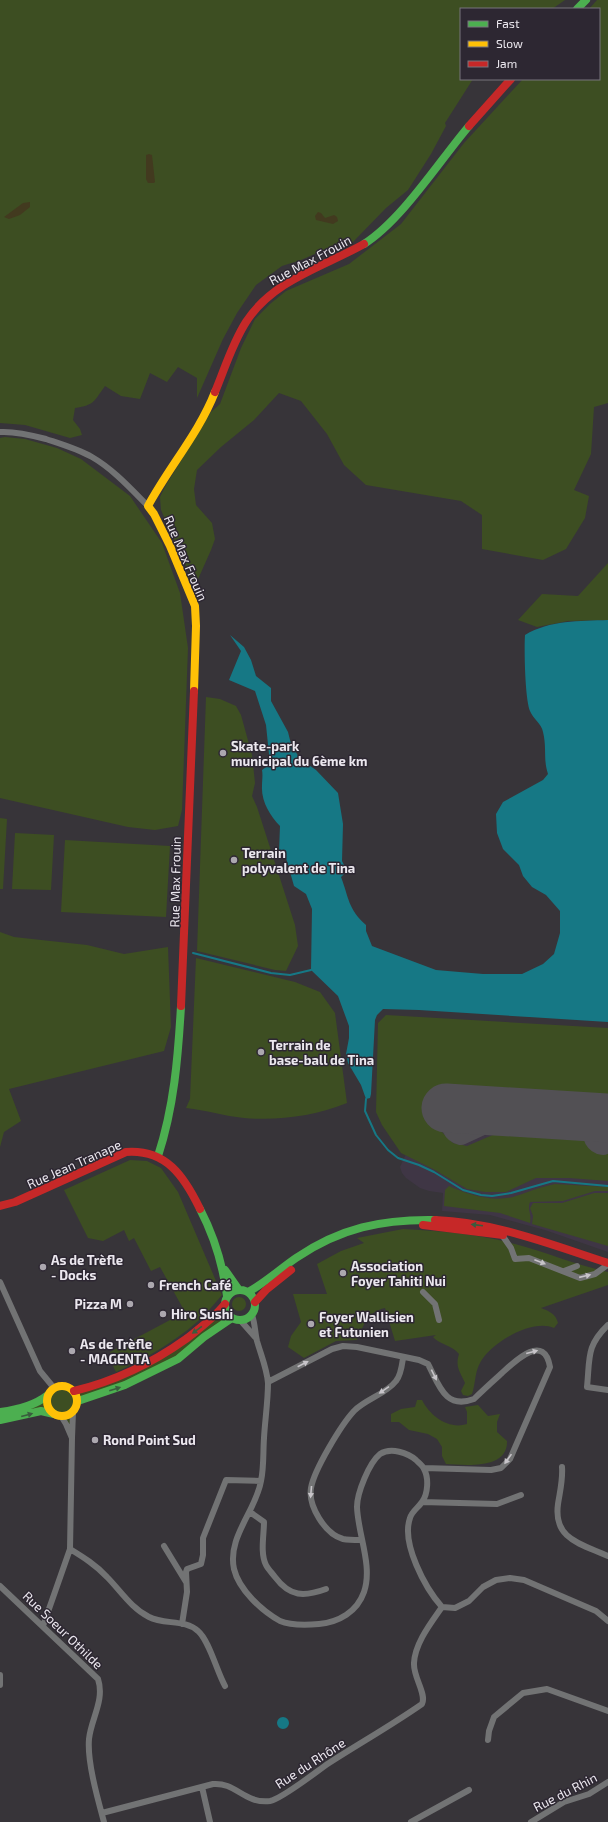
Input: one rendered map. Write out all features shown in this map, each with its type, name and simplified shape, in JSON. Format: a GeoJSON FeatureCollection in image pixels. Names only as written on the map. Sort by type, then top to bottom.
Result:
{"type":"FeatureCollection","features":[{"type":"Feature","properties":{"kind":"main road"},"geometry":{"type":"LineString","coordinates":[[578,8],[586,0]]}},
{"type":"Feature","properties":{"kind":"main road","name":"Rue Max Frouin"},"geometry":{"type":"LineString","coordinates":[[158,1156],[167,1130],[173,1101],[179,1044],[185,944],[196,626],[195,606],[170,546],[148,506],[160,483],[206,412],[234,343],[255,310],[267,297],[278,289],[320,265],[361,246],[374,237],[397,215],[483,108],[510,80]]}},
{"type":"Feature","properties":{"kind":"main road","name":"Rue Jean Tranape"},"geometry":{"type":"LineString","coordinates":[[0,1206],[15,1202],[126,1152],[136,1151],[158,1156]]}},
{"type":"Feature","properties":{"kind":"main road"},"geometry":{"type":"LineString","coordinates":[[158,1156],[181,1175],[196,1200],[224,1268],[243,1291],[255,1302]]}},
{"type":"Feature","properties":{"kind":"main road"},"geometry":{"type":"LineString","coordinates":[[74,1391],[111,1381],[138,1370],[170,1350],[216,1316],[231,1293],[252,1290],[314,1246],[339,1234],[381,1222],[404,1219],[425,1219],[485,1226],[542,1241],[607,1265]]}},
{"type":"Feature","properties":{"kind":"main road"},"geometry":{"type":"LineString","coordinates":[[78,1401],[126,1385],[150,1374],[178,1359],[204,1337],[236,1319],[252,1315],[255,1309],[255,1302],[266,1290],[310,1254],[331,1243],[356,1233],[399,1225],[427,1226],[502,1235],[607,1265]]}},
{"type":"Feature","properties":{"kind":"main road"},"geometry":{"type":"LineString","coordinates":[[224,1268],[227,1312],[236,1319]]}},
{"type":"Feature","properties":{"kind":"main road"},"geometry":{"type":"LineString","coordinates":[[0,1412],[18,1410],[39,1403],[58,1386],[67,1386],[74,1391],[78,1401],[73,1412],[57,1415],[41,1411],[0,1420]]}},
{"type":"Feature","properties":{"kind":"main road"},"geometry":{"type":"LineString","coordinates":[[48,1395],[48,1405],[57,1415]]}},
{"type":"Feature","properties":{"kind":"street"},"geometry":{"type":"LineString","coordinates":[[0,432],[17,432],[60,443],[92,457],[119,477],[148,506]]}},
{"type":"Feature","properties":{"kind":"street"},"geometry":{"type":"LineString","coordinates":[[502,1235],[511,1248],[515,1259],[529,1258],[580,1278],[594,1274],[607,1265]]}},
{"type":"Feature","properties":{"kind":"street"},"geometry":{"type":"LineString","coordinates":[[564,1271],[577,1266]]}},
{"type":"Feature","properties":{"kind":"street"},"geometry":{"type":"LineString","coordinates":[[0,1282],[40,1371],[54,1388]]}},
{"type":"Feature","properties":{"kind":"street"},"geometry":{"type":"LineString","coordinates":[[423,1292],[435,1304],[439,1320]]}},
{"type":"Feature","properties":{"kind":"street"},"geometry":{"type":"LineString","coordinates":[[252,1315],[256,1338],[268,1382],[261,1481],[250,1512],[236,1538],[233,1556],[234,1570],[242,1586],[254,1600],[282,1621],[304,1625],[333,1622],[348,1614],[361,1601],[367,1582],[357,1505],[360,1489],[379,1455],[387,1451],[405,1453],[424,1468],[427,1478],[427,1492],[422,1502],[416,1507],[410,1518],[408,1532],[410,1549],[433,1597],[442,1607],[455,1608],[469,1601],[483,1588],[496,1580],[510,1578],[524,1580],[596,1611],[608,1621]]}},
{"type":"Feature","properties":{"kind":"street"},"geometry":{"type":"LineString","coordinates":[[236,1319],[249,1328],[256,1338]]}},
{"type":"Feature","properties":{"kind":"street"},"geometry":{"type":"LineString","coordinates":[[608,1326],[599,1334],[591,1346],[587,1387],[608,1390]]}},
{"type":"Feature","properties":{"kind":"street"},"geometry":{"type":"LineString","coordinates":[[268,1382],[332,1349],[343,1346],[357,1346],[403,1358],[419,1360],[428,1364],[443,1393],[452,1401],[466,1402],[474,1399],[519,1357],[529,1352],[538,1350],[545,1354],[549,1359],[550,1367],[510,1459],[501,1468],[475,1471],[424,1468]]}},
{"type":"Feature","properties":{"kind":"street"},"geometry":{"type":"LineString","coordinates":[[361,1540],[342,1539],[318,1518],[310,1501],[311,1487],[318,1470],[344,1422],[366,1401],[396,1381],[401,1369],[403,1358]]}},
{"type":"Feature","properties":{"kind":"street"},"geometry":{"type":"LineString","coordinates":[[43,1626],[70,1549],[73,1412]]}},
{"type":"Feature","properties":{"kind":"street"},"geometry":{"type":"LineString","coordinates":[[57,1415],[66,1424],[72,1438]]}},
{"type":"Feature","properties":{"kind":"street"},"geometry":{"type":"LineString","coordinates":[[562,1467],[563,1478],[558,1506],[558,1522],[562,1532],[569,1538],[608,1556]]}},
{"type":"Feature","properties":{"kind":"street"},"geometry":{"type":"LineString","coordinates":[[182,1624],[186,1602],[186,1572],[187,1569],[200,1564],[202,1560],[203,1538],[226,1480],[261,1481]]}},
{"type":"Feature","properties":{"kind":"street"},"geometry":{"type":"LineString","coordinates":[[422,1502],[497,1504],[521,1495]]}},
{"type":"Feature","properties":{"kind":"street"},"geometry":{"type":"LineString","coordinates":[[250,1512],[264,1522],[263,1551],[265,1564],[278,1582],[290,1592],[301,1595],[326,1589]]}},
{"type":"Feature","properties":{"kind":"street"},"geometry":{"type":"LineString","coordinates":[[164,1546],[187,1583]]}},
{"type":"Feature","properties":{"kind":"street"},"geometry":{"type":"LineString","coordinates":[[70,1549],[94,1564],[108,1577],[125,1598],[149,1617],[166,1623],[182,1624],[198,1630],[205,1638],[217,1671],[225,1686]]}},
{"type":"Feature","properties":{"kind":"street","name":"Rue Soeur Othilde"},"geometry":{"type":"LineString","coordinates":[[0,1586],[98,1679],[101,1691],[89,1740],[91,1762],[102,1813]]}},
{"type":"Feature","properties":{"kind":"street","name":"Rue du Rhône"},"geometry":{"type":"LineString","coordinates":[[102,1813],[222,1783],[248,1798],[260,1801],[273,1800],[418,1707],[424,1700],[414,1672],[414,1662],[424,1636],[442,1607]]}},
{"type":"Feature","properties":{"kind":"street"},"geometry":{"type":"LineString","coordinates":[[0,1675],[0,1686]]}},
{"type":"Feature","properties":{"kind":"street"},"geometry":{"type":"LineString","coordinates":[[488,1740],[489,1731],[494,1717],[524,1693],[547,1689],[608,1711]]}},
{"type":"Feature","properties":{"kind":"street","name":"Rue du Rhin"},"geometry":{"type":"LineString","coordinates":[[531,1822],[564,1802],[590,1794],[608,1782]]}},
{"type":"Feature","properties":{"kind":"street"},"geometry":{"type":"LineString","coordinates":[[202,1787],[210,1822]]}},
{"type":"Feature","properties":{"kind":"street"},"geometry":{"type":"LineString","coordinates":[[411,1822],[469,1790]]}},
{"type":"Feature","properties":{"kind":"street"},"geometry":{"type":"LineString","coordinates":[[102,1813],[104,1822]]}},
{"type":"Feature","properties":{"kind":"shaded area"},"geometry":{"type":"Polygon","coordinates":[[[608,1030],[608,1252],[545,1230],[490,1215],[442,1211],[443,1193],[420,1188],[406,1178],[402,1173],[400,1167],[406,1154],[380,1093],[608,1030]]]}},
{"type":"Feature","properties":{"kind":"green space"},"geometry":{"type":"Polygon","coordinates":[[[0,0],[565,0],[553,8],[460,8],[460,80],[472,80],[445,123],[446,126],[431,154],[408,190],[386,208],[352,243],[339,249],[326,249],[301,260],[282,266],[256,285],[237,313],[223,339],[197,398],[197,378],[178,367],[167,382],[150,373],[140,399],[121,396],[105,386],[93,402],[75,408],[73,420],[80,429],[82,435],[70,438],[25,425],[0,423],[0,0]]]}},
{"type":"Feature","properties":{"kind":"green space"},"geometry":{"type":"Polygon","coordinates":[[[597,0],[608,0],[608,403],[594,407],[591,454],[574,490],[589,496],[585,518],[566,549],[543,560],[482,549],[482,515],[461,501],[366,485],[344,465],[327,434],[301,401],[279,393],[254,420],[221,447],[197,470],[194,489],[196,505],[212,523],[215,539],[195,586],[161,510],[160,497],[211,412],[220,404],[241,348],[255,319],[286,291],[349,264],[401,224],[464,143],[522,80],[600,80],[600,8],[590,8],[597,0]]]}},
{"type":"Feature","properties":{"kind":"green space"},"geometry":{"type":"Polygon","coordinates":[[[0,438],[25,439],[57,448],[81,459],[130,496],[162,543],[180,593],[188,648],[182,810],[178,826],[155,830],[128,827],[0,798],[0,438]]]}},
{"type":"Feature","properties":{"kind":"green space"},"geometry":{"type":"Polygon","coordinates":[[[608,563],[608,620],[568,621],[537,627],[518,620],[542,594],[578,596],[608,563]]]}},
{"type":"Feature","properties":{"kind":"green space"},"geometry":{"type":"Polygon","coordinates":[[[206,697],[220,699],[236,706],[241,715],[252,755],[255,783],[252,796],[257,807],[295,925],[298,946],[286,971],[275,970],[197,951],[206,697]]]}},
{"type":"Feature","properties":{"kind":"green space"},"geometry":{"type":"Polygon","coordinates":[[[0,818],[7,819],[3,889],[0,889],[0,818]]]}},
{"type":"Feature","properties":{"kind":"green space"},"geometry":{"type":"Polygon","coordinates":[[[15,833],[54,835],[51,890],[12,889],[15,833]]]}},
{"type":"Feature","properties":{"kind":"green space"},"geometry":{"type":"Polygon","coordinates":[[[65,840],[170,846],[166,917],[61,912],[65,840]]]}},
{"type":"Feature","properties":{"kind":"green space"},"geometry":{"type":"Polygon","coordinates":[[[0,932],[14,937],[87,945],[124,954],[168,947],[171,1027],[164,1051],[9,1089],[21,1121],[4,1132],[0,1147],[0,932]]]}},
{"type":"Feature","properties":{"kind":"green space","name":"Terrain de base-ball de Tina"},"geometry":{"type":"Polygon","coordinates":[[[196,958],[295,982],[320,992],[335,1013],[347,1103],[335,1108],[309,1114],[270,1119],[244,1118],[186,1108],[190,1099],[196,958]]]}},
{"type":"Feature","properties":{"kind":"green space"},"geometry":{"type":"Polygon","coordinates":[[[386,1015],[608,1028],[608,1101],[442,1091],[441,1131],[453,1143],[467,1146],[502,1131],[578,1134],[596,1152],[608,1152],[608,1181],[569,1178],[536,1178],[506,1192],[485,1192],[467,1189],[435,1170],[401,1153],[382,1125],[376,1112],[378,1023],[386,1015]]]}},
{"type":"Feature","properties":{"kind":"green space"},"geometry":{"type":"Polygon","coordinates":[[[130,1160],[147,1161],[161,1168],[178,1192],[222,1295],[188,1330],[138,1362],[116,1372],[111,1362],[114,1360],[110,1352],[185,1312],[160,1267],[151,1271],[134,1238],[129,1241],[124,1230],[103,1241],[88,1238],[64,1190],[130,1160]]]}},
{"type":"Feature","properties":{"kind":"green space"},"geometry":{"type":"Polygon","coordinates":[[[555,1184],[608,1187],[608,1191],[595,1191],[563,1201],[530,1202],[530,1223],[500,1213],[444,1206],[445,1190],[449,1186],[473,1195],[499,1199],[516,1196],[555,1184]]]}},
{"type":"Feature","properties":{"kind":"green space"},"geometry":{"type":"Polygon","coordinates":[[[594,1193],[608,1193],[608,1246],[532,1224],[533,1216],[530,1208],[533,1203],[562,1203],[594,1193]]]}},
{"type":"Feature","properties":{"kind":"green space"},"geometry":{"type":"Polygon","coordinates":[[[403,1229],[459,1234],[515,1244],[608,1272],[608,1285],[541,1308],[556,1317],[558,1323],[554,1328],[545,1326],[534,1327],[523,1330],[501,1341],[491,1349],[479,1365],[472,1394],[468,1396],[463,1395],[461,1391],[465,1383],[458,1366],[459,1354],[435,1339],[433,1337],[436,1335],[395,1341],[385,1308],[370,1316],[364,1324],[357,1340],[336,1341],[304,1358],[288,1347],[291,1336],[301,1322],[293,1294],[327,1294],[317,1264],[341,1251],[364,1243],[357,1238],[403,1229]]]}},
{"type":"Feature","properties":{"kind":"green space"},"geometry":{"type":"Polygon","coordinates":[[[239,1297],[244,1299],[246,1304],[244,1309],[239,1311],[234,1309],[232,1304],[234,1299],[239,1297]]]}},
{"type":"Feature","properties":{"kind":"green space"},"geometry":{"type":"Polygon","coordinates":[[[223,1312],[227,1318],[178,1359],[77,1405],[73,1412],[72,1438],[61,1416],[0,1412],[48,1395],[58,1386],[71,1388],[138,1370],[223,1312]]]}},
{"type":"Feature","properties":{"kind":"green space"},"geometry":{"type":"Polygon","coordinates":[[[417,1400],[422,1400],[425,1406],[435,1416],[454,1425],[467,1424],[467,1412],[465,1407],[478,1405],[488,1416],[500,1414],[497,1422],[497,1432],[507,1441],[505,1450],[501,1457],[484,1464],[446,1464],[442,1456],[442,1447],[437,1439],[428,1434],[409,1430],[399,1422],[391,1422],[391,1414],[401,1409],[415,1407],[417,1400]]]}},
{"type":"Feature","properties":{"kind":"sand"},"geometry":{"type":"Polygon","coordinates":[[[146,155],[152,155],[154,183],[148,183],[146,179],[146,155]]]}},
{"type":"Feature","properties":{"kind":"sand"},"geometry":{"type":"Polygon","coordinates":[[[30,202],[30,207],[20,215],[9,219],[4,217],[23,203],[30,202]]]}},
{"type":"Feature","properties":{"kind":"sand"},"geometry":{"type":"Polygon","coordinates":[[[318,212],[325,218],[334,215],[337,217],[338,221],[333,224],[316,220],[315,216],[318,212]]]}},
{"type":"Feature","properties":{"kind":"water"},"geometry":{"type":"Polygon","coordinates":[[[608,620],[608,1022],[383,1009],[377,1015],[375,1020],[371,1094],[370,1098],[366,1099],[361,1085],[348,1063],[346,1054],[349,1038],[349,1026],[338,996],[311,970],[312,909],[306,894],[294,886],[286,858],[279,852],[280,826],[267,808],[262,792],[262,770],[270,764],[266,725],[255,691],[229,680],[241,651],[230,635],[244,647],[251,660],[256,676],[271,688],[271,701],[288,732],[291,744],[300,759],[316,770],[338,793],[343,824],[342,861],[347,871],[341,877],[352,908],[366,925],[366,931],[372,946],[436,970],[483,974],[522,974],[543,964],[554,954],[560,933],[560,911],[546,895],[532,887],[523,876],[519,865],[503,849],[497,833],[496,814],[503,802],[543,780],[548,774],[542,729],[531,714],[528,705],[525,674],[525,635],[544,626],[565,622],[608,620]]]}},
{"type":"Feature","properties":{"kind":"water"},"geometry":{"type":"Polygon","coordinates":[[[283,1717],[287,1719],[289,1723],[287,1727],[283,1729],[279,1727],[277,1723],[279,1719],[283,1717]]]}},
{"type":"Feature","properties":{"kind":"waterway"},"geometry":{"type":"LineString","coordinates":[[193,953],[271,973],[290,975],[311,970]]}},
{"type":"Feature","properties":{"kind":"waterway"},"geometry":{"type":"LineString","coordinates":[[366,1099],[365,1111],[376,1135],[388,1150],[398,1158],[434,1172],[463,1190],[481,1195],[492,1196],[511,1193],[553,1181],[608,1186]]}},
{"type":"Feature","properties":{"kind":"taxiway"},"geometry":{"type":"LineString","coordinates":[[481,1110],[470,1105],[458,1109],[452,1118],[452,1128],[455,1132],[461,1135],[500,1117],[513,1113]]}},
{"type":"Feature","properties":{"kind":"taxiway"},"geometry":{"type":"LineString","coordinates":[[608,1114],[602,1115],[594,1123],[593,1129],[594,1139],[598,1143],[603,1145],[608,1142]]}},
{"type":"Feature","properties":{"kind":"runway"},"geometry":{"type":"LineString","coordinates":[[446,1108],[608,1118]]}},
{"type":"Feature","properties":{"kind":"traffic: fast"},"geometry":{"type":"LineString","coordinates":[[578,8],[586,0]]}},
{"type":"Feature","properties":{"kind":"traffic: fast"},"geometry":{"type":"LineString","coordinates":[[364,244],[378,233],[406,205],[469,126]]}},
{"type":"Feature","properties":{"kind":"traffic: fast"},"geometry":{"type":"LineString","coordinates":[[158,1156],[172,1101],[181,1006]]}},
{"type":"Feature","properties":{"kind":"traffic: fast"},"geometry":{"type":"LineString","coordinates":[[200,1209],[210,1230],[217,1251],[227,1296]]}},
{"type":"Feature","properties":{"kind":"traffic: fast"},"geometry":{"type":"LineString","coordinates":[[248,1292],[296,1258],[329,1239],[362,1227],[397,1221],[435,1220]]}},
{"type":"Feature","properties":{"kind":"traffic: fast"},"geometry":{"type":"LineString","coordinates":[[225,1270],[239,1290]]}},
{"type":"Feature","properties":{"kind":"traffic: fast"},"geometry":{"type":"LineString","coordinates":[[240,1290],[251,1294],[255,1305],[251,1316],[240,1320],[229,1316],[225,1305],[229,1294],[240,1290]]}},
{"type":"Feature","properties":{"kind":"traffic: fast"},"geometry":{"type":"LineString","coordinates":[[78,1401],[125,1385],[178,1359],[204,1337],[232,1318]]}},
{"type":"Feature","properties":{"kind":"traffic: fast"},"geometry":{"type":"LineString","coordinates":[[0,1412],[26,1407],[48,1395]]}},
{"type":"Feature","properties":{"kind":"traffic: fast"},"geometry":{"type":"LineString","coordinates":[[0,1420],[41,1411],[54,1414]]}},
{"type":"Feature","properties":{"kind":"traffic: slow"},"geometry":{"type":"LineString","coordinates":[[194,691],[196,626],[195,606],[170,546],[154,514],[148,506],[201,422],[215,392]]}},
{"type":"Feature","properties":{"kind":"traffic: slow"},"geometry":{"type":"LineString","coordinates":[[62,1386],[73,1390],[77,1401],[73,1412],[62,1416],[51,1412],[47,1401],[51,1390],[62,1386]]}},
{"type":"Feature","properties":{"kind":"traffic: jam"},"geometry":{"type":"LineString","coordinates":[[469,126],[510,80]]}},
{"type":"Feature","properties":{"kind":"traffic: jam"},"geometry":{"type":"LineString","coordinates":[[215,392],[229,356],[246,322],[270,295],[300,276],[364,244]]}},
{"type":"Feature","properties":{"kind":"traffic: jam"},"geometry":{"type":"LineString","coordinates":[[181,1006],[194,691]]}},
{"type":"Feature","properties":{"kind":"traffic: jam"},"geometry":{"type":"LineString","coordinates":[[0,1206],[15,1202],[126,1152],[140,1152],[163,1160],[172,1167],[187,1186],[200,1209]]}},
{"type":"Feature","properties":{"kind":"traffic: jam"},"geometry":{"type":"LineString","coordinates":[[435,1220],[479,1225],[501,1230],[544,1242],[608,1263]]}},
{"type":"Feature","properties":{"kind":"traffic: jam"},"geometry":{"type":"LineString","coordinates":[[423,1225],[503,1235]]}},
{"type":"Feature","properties":{"kind":"traffic: jam"},"geometry":{"type":"LineString","coordinates":[[255,1302],[266,1290],[291,1270]]}},
{"type":"Feature","properties":{"kind":"traffic: jam"},"geometry":{"type":"LineString","coordinates":[[74,1391],[118,1377],[160,1356],[202,1327],[225,1304]]}},
{"type":"Feature","properties":{"kind":"place","name":"Skate-park municipal du 6ème km"},"geometry":{"type":"Point","coordinates":[223,753]}},
{"type":"Feature","properties":{"kind":"place","name":"Terrain polyvalent de Tina"},"geometry":{"type":"Point","coordinates":[234,860]}},
{"type":"Feature","properties":{"kind":"place","name":"Terrain de base-ball de Tina"},"geometry":{"type":"Point","coordinates":[261,1052]}},
{"type":"Feature","properties":{"kind":"place","name":"As de Trèfle - Docks"},"geometry":{"type":"Point","coordinates":[43,1267]}},
{"type":"Feature","properties":{"kind":"place","name":"Association Foyer Tahiti Nui"},"geometry":{"type":"Point","coordinates":[343,1273]}},
{"type":"Feature","properties":{"kind":"place","name":"French Café"},"geometry":{"type":"Point","coordinates":[151,1285]}},
{"type":"Feature","properties":{"kind":"place","name":"Pizza M"},"geometry":{"type":"Point","coordinates":[130,1304]}},
{"type":"Feature","properties":{"kind":"place","name":"Hiro Sushi"},"geometry":{"type":"Point","coordinates":[163,1314]}},
{"type":"Feature","properties":{"kind":"place","name":"Foyer Wallisien et Futunien"},"geometry":{"type":"Point","coordinates":[311,1324]}},
{"type":"Feature","properties":{"kind":"place","name":"As de Trèfle - MAGENTA"},"geometry":{"type":"Point","coordinates":[72,1351]}},
{"type":"Feature","properties":{"kind":"place","name":"Rond Point Sud"},"geometry":{"type":"Point","coordinates":[95,1440]}}]}
